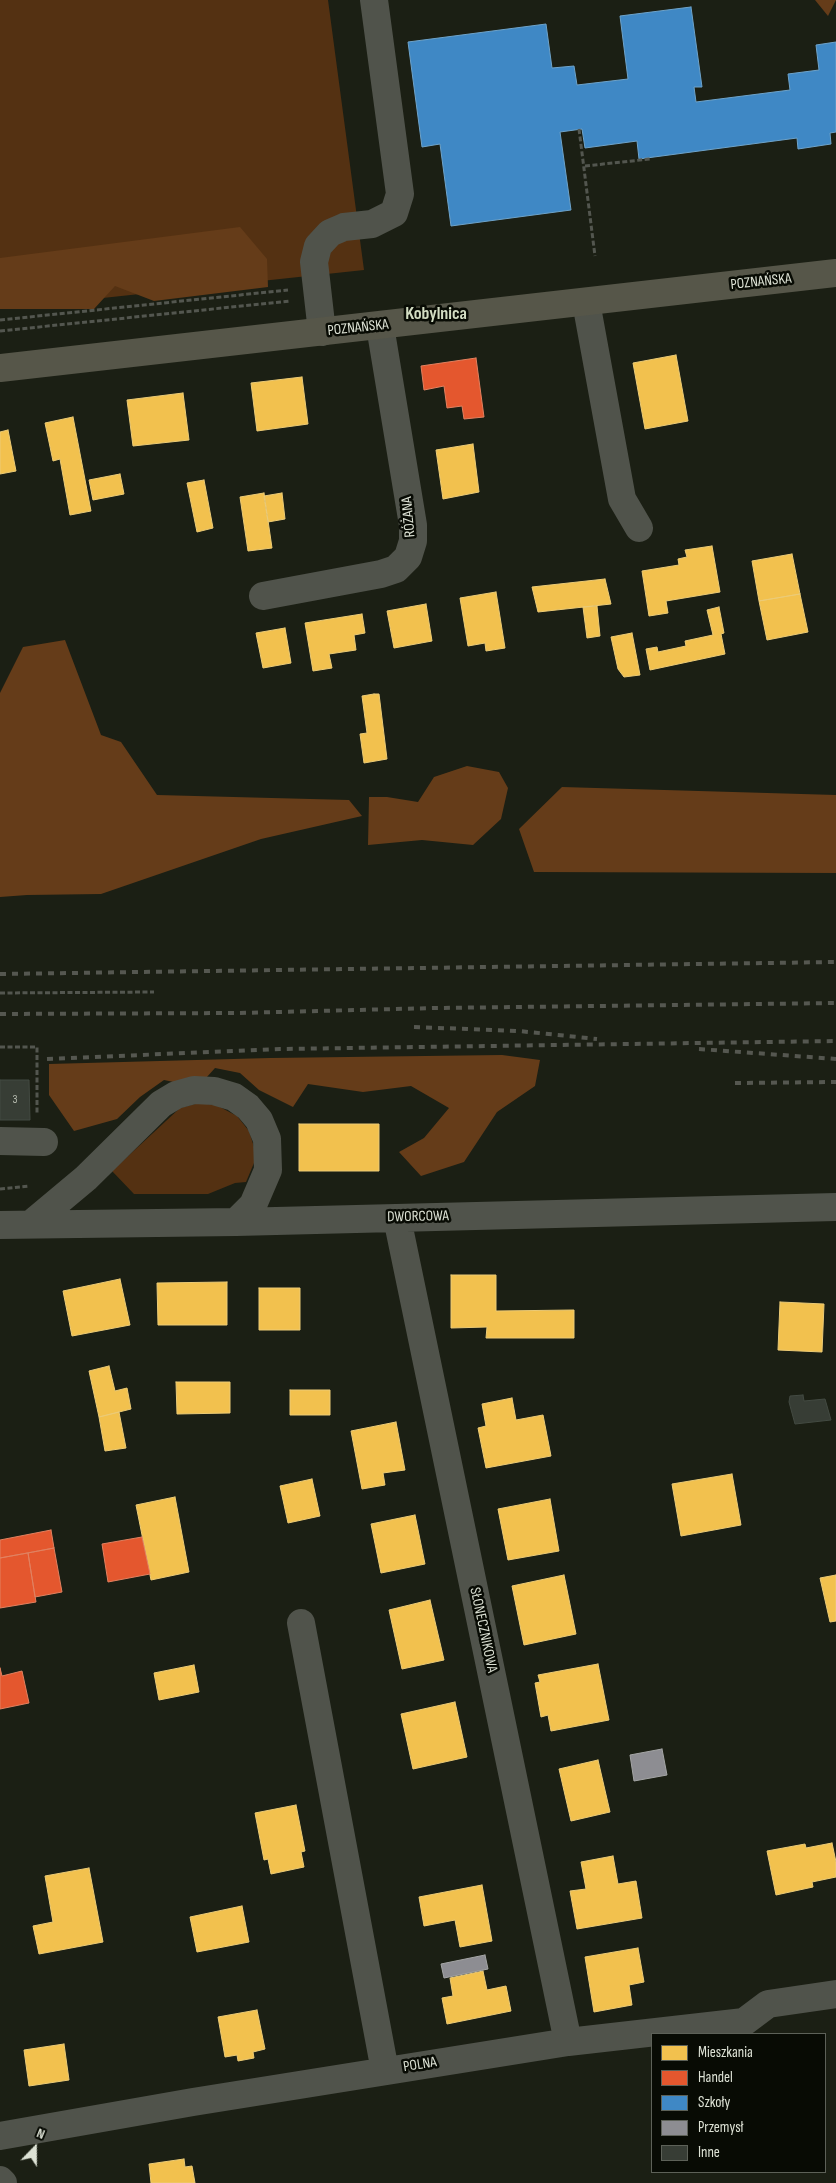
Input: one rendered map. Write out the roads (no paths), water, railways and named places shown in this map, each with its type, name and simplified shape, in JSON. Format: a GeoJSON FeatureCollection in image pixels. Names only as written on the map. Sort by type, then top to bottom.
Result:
{"type":"FeatureCollection","features":[{"type":"Feature","properties":{"kind":"main road","name":"POZNAŃSKA"},"geometry":{"type":"LineString","coordinates":[[0,368],[836,273]]}},
{"type":"Feature","properties":{"kind":"street"},"geometry":{"type":"LineString","coordinates":[[322,332],[314,262],[318,246],[330,233],[344,227],[372,224],[394,213],[400,194],[374,0]]}},
{"type":"Feature","properties":{"kind":"street"},"geometry":{"type":"LineString","coordinates":[[586,302],[622,499],[639,528]]}},
{"type":"Feature","properties":{"kind":"street","name":"RÓŻANA"},"geometry":{"type":"LineString","coordinates":[[263,596],[381,574],[396,569],[408,556],[413,541],[413,526],[380,326]]}},
{"type":"Feature","properties":{"kind":"street"},"geometry":{"type":"LineString","coordinates":[[31,1224],[86,1178],[161,1104],[176,1095],[194,1090],[214,1091],[234,1097],[248,1107],[259,1120],[268,1139],[268,1170],[252,1205],[236,1222]]}},
{"type":"Feature","properties":{"kind":"street"},"geometry":{"type":"LineString","coordinates":[[0,1141],[41,1142]]}},
{"type":"Feature","properties":{"kind":"street","name":"DWORCOWA"},"geometry":{"type":"LineString","coordinates":[[0,1224],[236,1222],[836,1206]]}},
{"type":"Feature","properties":{"kind":"street","name":"SŁONECZNIKOWA"},"geometry":{"type":"LineString","coordinates":[[397,1218],[568,2042]]}},
{"type":"Feature","properties":{"kind":"street"},"geometry":{"type":"LineString","coordinates":[[301,1623],[385,2071]]}},
{"type":"Feature","properties":{"kind":"street","name":"POLNA"},"geometry":{"type":"LineString","coordinates":[[0,2136],[193,2102],[568,2042],[744,2022],[768,2004],[836,1994]]}},
{"type":"Feature","properties":{"kind":"street"},"geometry":{"type":"LineString","coordinates":[[0,2180],[3,2183]]}},
{"type":"Feature","properties":{"kind":"railway"},"geometry":{"type":"LineString","coordinates":[[0,974],[836,962]]}},
{"type":"Feature","properties":{"kind":"railway"},"geometry":{"type":"LineString","coordinates":[[0,1014],[238,1013],[436,1008],[836,1003]]}},
{"type":"Feature","properties":{"kind":"railway"},"geometry":{"type":"LineString","coordinates":[[414,1027],[519,1031],[597,1039]]}},
{"type":"Feature","properties":{"kind":"railway"},"geometry":{"type":"LineString","coordinates":[[47,1059],[280,1049],[836,1041]]}},
{"type":"Feature","properties":{"kind":"railway"},"geometry":{"type":"LineString","coordinates":[[699,1049],[836,1059]]}},
{"type":"Feature","properties":{"kind":"railway"},"geometry":{"type":"LineString","coordinates":[[735,1083],[836,1082]]}},
{"type":"Feature","properties":{"kind":"district","name":"Kobylnica"},"geometry":{"type":"Point","coordinates":[436,314]}}]}
